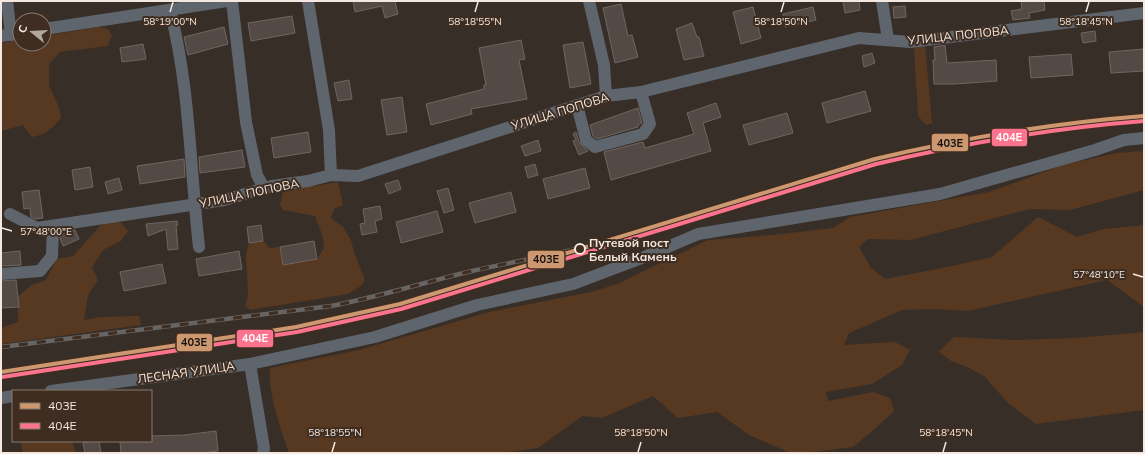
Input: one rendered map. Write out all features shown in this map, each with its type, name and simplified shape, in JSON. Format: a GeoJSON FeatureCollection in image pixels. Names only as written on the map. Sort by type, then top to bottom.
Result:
{"type":"FeatureCollection","features":[{"type":"Feature","properties":{"kind":"street"},"geometry":{"type":"LineString","coordinates":[[52,29],[227,1]]}},
{"type":"Feature","properties":{"kind":"street"},"geometry":{"type":"LineString","coordinates":[[232,1],[246,122],[257,175],[264,188]]}},
{"type":"Feature","properties":{"kind":"street"},"geometry":{"type":"LineString","coordinates":[[308,1],[329,130],[331,175]]}},
{"type":"Feature","properties":{"kind":"street"},"geometry":{"type":"LineString","coordinates":[[589,1],[604,65],[606,96]]}},
{"type":"Feature","properties":{"kind":"street"},"geometry":{"type":"LineString","coordinates":[[882,1],[888,40]]}},
{"type":"Feature","properties":{"kind":"street"},"geometry":{"type":"LineString","coordinates":[[5,2],[11,35]]}},
{"type":"Feature","properties":{"kind":"street"},"geometry":{"type":"LineString","coordinates":[[170,10],[177,39],[189,121],[194,205],[200,247]]}},
{"type":"Feature","properties":{"kind":"street","name":"УЛИЦА ПОПОВА"},"geometry":{"type":"LineString","coordinates":[[10,214],[37,228],[224,200],[264,188],[308,181],[331,175],[358,176],[606,96],[641,92],[859,38],[910,42],[1144,13]]}},
{"type":"Feature","properties":{"kind":"street"},"geometry":{"type":"LineString","coordinates":[[577,105],[586,140],[595,147],[643,134],[650,124],[641,92]]}},
{"type":"Feature","properties":{"kind":"street","name":"ЛЕСНАЯ УЛИЦА"},"geometry":{"type":"LineString","coordinates":[[57,390],[250,364],[375,337],[477,305],[573,284],[642,258],[698,234],[940,194],[1095,150],[1124,140],[1144,138]]}},
{"type":"Feature","properties":{"kind":"street"},"geometry":{"type":"LineString","coordinates":[[1,274],[40,271],[52,256],[53,226]]}},
{"type":"Feature","properties":{"kind":"street"},"geometry":{"type":"LineString","coordinates":[[250,364],[264,448],[263,453]]}},
{"type":"Feature","properties":{"kind":"street"},"geometry":{"type":"LineString","coordinates":[[1,398],[12,396]]}},
{"type":"Feature","properties":{"kind":"shaded area"},"geometry":{"type":"Polygon","coordinates":[[[99,27],[108,29],[112,36],[107,46],[60,52],[49,64],[49,86],[59,107],[61,118],[55,125],[45,133],[32,137],[23,125],[1,131],[1,43],[12,41],[12,52],[52,52],[52,35],[99,27]]]}},
{"type":"Feature","properties":{"kind":"shaded area"},"geometry":{"type":"Polygon","coordinates":[[[918,45],[925,45],[932,123],[926,125],[918,116],[914,50],[918,45]]]}},
{"type":"Feature","properties":{"kind":"shaded area"},"geometry":{"type":"Polygon","coordinates":[[[1144,151],[1144,190],[1070,210],[1030,209],[910,240],[868,239],[859,247],[871,268],[885,279],[992,257],[1038,217],[1077,237],[1104,229],[1144,225],[1144,307],[1107,280],[968,311],[938,309],[902,310],[849,333],[844,345],[895,342],[910,350],[902,365],[872,384],[826,392],[828,401],[873,392],[890,398],[894,411],[853,447],[804,453],[791,453],[749,435],[717,412],[678,418],[653,396],[602,418],[582,416],[538,448],[501,453],[289,453],[273,400],[270,368],[359,350],[489,312],[591,292],[617,284],[708,240],[833,228],[850,217],[989,192],[1063,165],[1116,153],[1144,151]]]}},
{"type":"Feature","properties":{"kind":"shaded area"},"geometry":{"type":"Polygon","coordinates":[[[338,182],[343,205],[334,209],[331,218],[343,227],[351,240],[365,280],[361,286],[348,294],[250,310],[245,306],[248,296],[246,255],[249,243],[263,241],[270,248],[280,247],[283,265],[317,259],[324,248],[323,237],[315,216],[283,210],[280,205],[283,191],[338,182]]]}},
{"type":"Feature","properties":{"kind":"shaded area"},"geometry":{"type":"Polygon","coordinates":[[[110,221],[120,222],[128,231],[121,241],[103,250],[92,267],[98,280],[88,295],[84,320],[100,317],[139,316],[141,325],[1,344],[1,328],[18,322],[18,296],[32,285],[46,280],[57,259],[73,256],[100,226],[110,221]]]}},
{"type":"Feature","properties":{"kind":"shaded area"},"geometry":{"type":"Polygon","coordinates":[[[1144,332],[1144,410],[1036,424],[1008,403],[984,376],[951,361],[939,352],[954,337],[1014,340],[1076,338],[1144,332]]]}},
{"type":"Feature","properties":{"kind":"shaded area"},"geometry":{"type":"Polygon","coordinates":[[[20,442],[72,442],[76,453],[23,453],[20,442]]]}},
{"type":"Feature","properties":{"kind":"building"},"geometry":{"type":"Polygon","coordinates":[[[353,1],[395,1],[398,14],[385,18],[382,6],[355,12],[353,1]]]}},
{"type":"Feature","properties":{"kind":"building"},"geometry":{"type":"Polygon","coordinates":[[[843,1],[859,1],[860,10],[845,13],[843,1]]]}},
{"type":"Feature","properties":{"kind":"building"},"geometry":{"type":"Polygon","coordinates":[[[1021,1],[1044,1],[1045,10],[1029,13],[1030,18],[1013,20],[1011,11],[1022,9],[1021,1]]]}},
{"type":"Feature","properties":{"kind":"building"},"geometry":{"type":"Polygon","coordinates":[[[621,4],[628,36],[632,35],[638,57],[615,63],[603,8],[621,4]]]}},
{"type":"Feature","properties":{"kind":"building"},"geometry":{"type":"Polygon","coordinates":[[[905,6],[906,17],[894,18],[893,7],[905,6]]]}},
{"type":"Feature","properties":{"kind":"building"},"geometry":{"type":"Polygon","coordinates":[[[753,7],[761,38],[741,44],[733,12],[753,7]]]}},
{"type":"Feature","properties":{"kind":"building"},"geometry":{"type":"Polygon","coordinates":[[[813,7],[816,20],[785,27],[783,14],[813,7]]]}},
{"type":"Feature","properties":{"kind":"building"},"geometry":{"type":"Polygon","coordinates":[[[292,16],[295,33],[251,41],[248,23],[292,16]]]}},
{"type":"Feature","properties":{"kind":"building"},"geometry":{"type":"Polygon","coordinates":[[[692,23],[697,37],[699,37],[704,56],[684,60],[676,29],[692,23]]]}},
{"type":"Feature","properties":{"kind":"building"},"geometry":{"type":"Polygon","coordinates":[[[224,27],[228,44],[188,55],[184,37],[224,27]]]}},
{"type":"Feature","properties":{"kind":"building"},"geometry":{"type":"Polygon","coordinates":[[[1095,31],[1096,41],[1083,43],[1081,33],[1095,31]]]}},
{"type":"Feature","properties":{"kind":"building"},"geometry":{"type":"Polygon","coordinates":[[[521,40],[525,59],[519,60],[527,99],[471,109],[472,114],[431,125],[426,104],[484,89],[484,85],[486,85],[479,48],[521,40]]]}},
{"type":"Feature","properties":{"kind":"building"},"geometry":{"type":"Polygon","coordinates":[[[583,42],[591,84],[570,88],[563,45],[583,42]]]}},
{"type":"Feature","properties":{"kind":"building"},"geometry":{"type":"Polygon","coordinates":[[[143,44],[146,59],[122,62],[120,48],[143,44]]]}},
{"type":"Feature","properties":{"kind":"building"},"geometry":{"type":"Polygon","coordinates":[[[945,45],[947,63],[996,60],[997,81],[934,84],[934,47],[945,45]]]}},
{"type":"Feature","properties":{"kind":"building"},"geometry":{"type":"Polygon","coordinates":[[[1144,49],[1144,71],[1111,73],[1109,52],[1144,49]]]}},
{"type":"Feature","properties":{"kind":"building"},"geometry":{"type":"Polygon","coordinates":[[[872,53],[875,63],[864,67],[862,56],[872,53]]]}},
{"type":"Feature","properties":{"kind":"building"},"geometry":{"type":"Polygon","coordinates":[[[1071,54],[1073,75],[1031,78],[1029,57],[1071,54]]]}},
{"type":"Feature","properties":{"kind":"building"},"geometry":{"type":"Polygon","coordinates":[[[349,80],[352,99],[338,101],[334,83],[349,80]]]}},
{"type":"Feature","properties":{"kind":"building"},"geometry":{"type":"Polygon","coordinates":[[[865,91],[871,111],[827,123],[822,103],[865,91]]]}},
{"type":"Feature","properties":{"kind":"building"},"geometry":{"type":"Polygon","coordinates":[[[402,97],[407,132],[387,135],[381,100],[402,97]]]}},
{"type":"Feature","properties":{"kind":"building"},"geometry":{"type":"Polygon","coordinates":[[[716,103],[721,117],[703,123],[711,151],[611,180],[604,152],[643,142],[645,148],[694,134],[687,113],[716,103]]]}},
{"type":"Feature","properties":{"kind":"building"},"geometry":{"type":"Polygon","coordinates":[[[638,108],[642,123],[638,125],[638,127],[597,139],[593,136],[590,125],[638,108]]]}},
{"type":"Feature","properties":{"kind":"building"},"geometry":{"type":"Polygon","coordinates":[[[787,113],[793,133],[749,145],[743,125],[787,113]]]}},
{"type":"Feature","properties":{"kind":"building"},"geometry":{"type":"Polygon","coordinates":[[[308,132],[311,152],[274,158],[271,138],[308,132]]]}},
{"type":"Feature","properties":{"kind":"building"},"geometry":{"type":"Polygon","coordinates":[[[576,132],[579,142],[588,151],[579,155],[573,141],[576,140],[573,134],[576,132]]]}},
{"type":"Feature","properties":{"kind":"building"},"geometry":{"type":"Polygon","coordinates":[[[538,140],[541,151],[525,156],[521,146],[538,140]]]}},
{"type":"Feature","properties":{"kind":"building"},"geometry":{"type":"Polygon","coordinates":[[[242,150],[245,167],[200,173],[199,157],[242,150]]]}},
{"type":"Feature","properties":{"kind":"building"},"geometry":{"type":"Polygon","coordinates":[[[184,159],[185,177],[140,184],[137,166],[184,159]]]}},
{"type":"Feature","properties":{"kind":"building"},"geometry":{"type":"Polygon","coordinates":[[[535,164],[538,175],[528,178],[525,167],[535,164]]]}},
{"type":"Feature","properties":{"kind":"building"},"geometry":{"type":"Polygon","coordinates":[[[90,167],[93,187],[75,190],[72,170],[90,167]]]}},
{"type":"Feature","properties":{"kind":"building"},"geometry":{"type":"Polygon","coordinates":[[[585,168],[590,188],[548,199],[543,179],[585,168]]]}},
{"type":"Feature","properties":{"kind":"building"},"geometry":{"type":"Polygon","coordinates":[[[119,178],[122,190],[108,194],[105,182],[119,178]]]}},
{"type":"Feature","properties":{"kind":"building"},"geometry":{"type":"Polygon","coordinates":[[[398,180],[401,189],[389,194],[385,184],[398,180]]]}},
{"type":"Feature","properties":{"kind":"building"},"geometry":{"type":"Polygon","coordinates":[[[448,188],[454,210],[444,213],[437,191],[448,188]]]}},
{"type":"Feature","properties":{"kind":"building"},"geometry":{"type":"Polygon","coordinates":[[[39,190],[43,218],[35,219],[31,217],[30,208],[24,209],[22,192],[39,190]]]}},
{"type":"Feature","properties":{"kind":"building"},"geometry":{"type":"Polygon","coordinates":[[[511,192],[516,212],[475,223],[469,203],[511,192]]]}},
{"type":"Feature","properties":{"kind":"building"},"geometry":{"type":"Polygon","coordinates":[[[380,206],[382,219],[375,221],[377,232],[362,235],[360,224],[365,223],[363,209],[380,206]]]}},
{"type":"Feature","properties":{"kind":"building"},"geometry":{"type":"Polygon","coordinates":[[[437,211],[443,232],[401,243],[396,222],[437,211]]]}},
{"type":"Feature","properties":{"kind":"building"},"geometry":{"type":"Polygon","coordinates":[[[177,221],[178,249],[168,250],[166,229],[148,236],[146,224],[177,221]]]}},
{"type":"Feature","properties":{"kind":"building"},"geometry":{"type":"Polygon","coordinates":[[[261,225],[263,241],[249,243],[247,227],[261,225]]]}},
{"type":"Feature","properties":{"kind":"building"},"geometry":{"type":"Polygon","coordinates":[[[75,230],[79,239],[63,246],[60,238],[60,232],[75,230]]]}},
{"type":"Feature","properties":{"kind":"building"},"geometry":{"type":"Polygon","coordinates":[[[314,241],[317,259],[283,265],[280,247],[314,241]]]}},
{"type":"Feature","properties":{"kind":"building"},"geometry":{"type":"Polygon","coordinates":[[[20,251],[21,265],[1,266],[1,253],[20,251]]]}},
{"type":"Feature","properties":{"kind":"building"},"geometry":{"type":"Polygon","coordinates":[[[239,251],[242,269],[199,276],[196,259],[239,251]]]}},
{"type":"Feature","properties":{"kind":"building"},"geometry":{"type":"Polygon","coordinates":[[[162,264],[166,283],[124,291],[120,272],[162,264]]]}},
{"type":"Feature","properties":{"kind":"building"},"geometry":{"type":"Polygon","coordinates":[[[16,280],[19,307],[1,308],[1,281],[16,280]]]}},
{"type":"Feature","properties":{"kind":"building"},"geometry":{"type":"Polygon","coordinates":[[[216,431],[218,451],[202,453],[121,453],[120,442],[152,442],[152,436],[184,435],[216,431]]]}},
{"type":"Feature","properties":{"kind":"building"},"geometry":{"type":"Polygon","coordinates":[[[99,442],[101,453],[85,453],[83,443],[99,442]]]}},
{"type":"Feature","properties":{"kind":"railway"},"geometry":{"type":"LineString","coordinates":[[1,347],[331,306],[472,271],[588,246]]}},
{"type":"Feature","properties":{"kind":"transit line","name":"403Е"},"geometry":{"type":"LineString","coordinates":[[1,372],[296,327],[400,304],[875,159],[942,144],[1009,132],[1144,116]]}},
{"type":"Feature","properties":{"kind":"transit line","name":"404Е"},"geometry":{"type":"LineString","coordinates":[[2,377],[297,332],[401,309],[876,164],[943,149],[1009,137],[1144,121]]}},
{"type":"Feature","properties":{"kind":"place","name":"Путевой пост Белый Камень"},"geometry":{"type":"Point","coordinates":[580,249]}}]}
